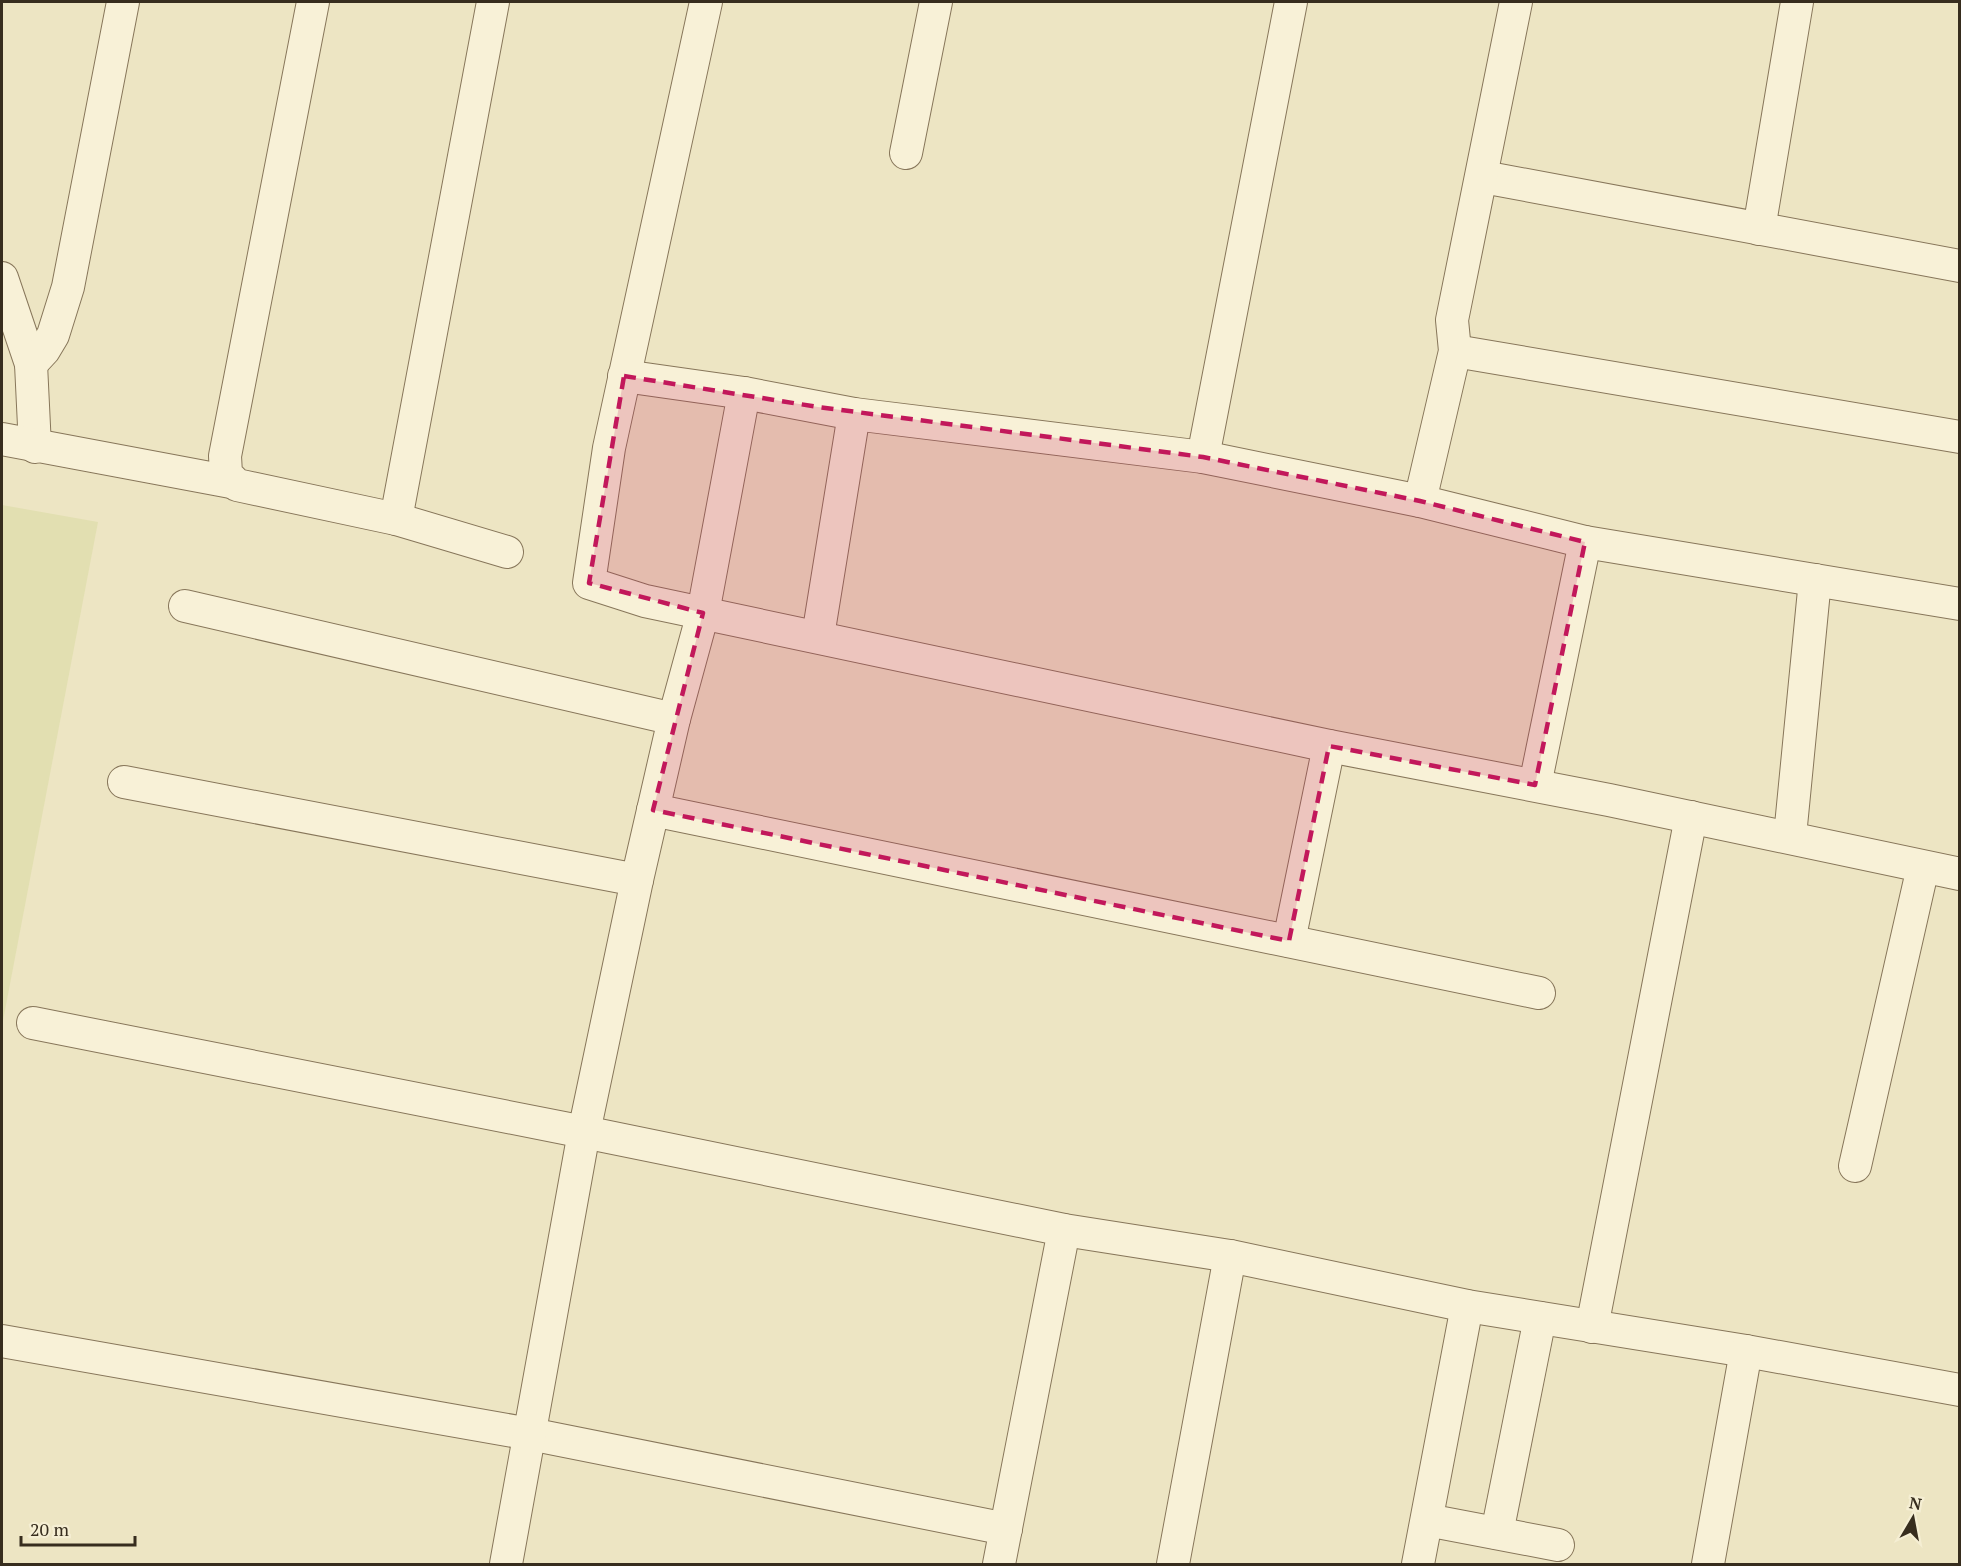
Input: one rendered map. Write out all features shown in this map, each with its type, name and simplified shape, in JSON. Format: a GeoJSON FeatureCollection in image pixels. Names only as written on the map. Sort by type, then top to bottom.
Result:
{"type":"FeatureCollection","features":[{"type":"Feature","properties":{"kind":"street"},"geometry":{"type":"LineString","coordinates":[[31,364],[44,350],[53,335],[68,286],[123,2]]}},
{"type":"Feature","properties":{"kind":"street"},"geometry":{"type":"LineString","coordinates":[[231,482],[226,474],[225,456],[313,2]]}},
{"type":"Feature","properties":{"kind":"street"},"geometry":{"type":"LineString","coordinates":[[396,519],[493,2]]}},
{"type":"Feature","properties":{"kind":"street"},"geometry":{"type":"LineString","coordinates":[[706,2],[609,448],[589,583],[645,601],[1329,746],[1535,785],[1959,874]]}},
{"type":"Feature","properties":{"kind":"street"},"geometry":{"type":"LineString","coordinates":[[906,153],[936,2]]}},
{"type":"Feature","properties":{"kind":"street"},"geometry":{"type":"LineString","coordinates":[[1203,457],[1291,2]]}},
{"type":"Feature","properties":{"kind":"street"},"geometry":{"type":"LineString","coordinates":[[1420,501],[1455,351],[1452,320],[1516,2]]}},
{"type":"Feature","properties":{"kind":"street"},"geometry":{"type":"LineString","coordinates":[[1759,229],[1797,2]]}},
{"type":"Feature","properties":{"kind":"street"},"geometry":{"type":"LineString","coordinates":[[1482,177],[1959,266]]}},
{"type":"Feature","properties":{"kind":"street"},"geometry":{"type":"LineString","coordinates":[[2,278],[31,364],[35,447]]}},
{"type":"Feature","properties":{"kind":"street"},"geometry":{"type":"LineString","coordinates":[[1455,351],[1959,436]]}},
{"type":"Feature","properties":{"kind":"street"},"geometry":{"type":"LineString","coordinates":[[624,376],[744,393],[854,414],[1203,457],[1420,501],[1585,542],[1959,604]]}},
{"type":"Feature","properties":{"kind":"street"},"geometry":{"type":"LineString","coordinates":[[506,1564],[584,1132],[653,810],[674,719],[703,613],[744,393]]}},
{"type":"Feature","properties":{"kind":"street"},"geometry":{"type":"LineString","coordinates":[[818,636],[854,414]]}},
{"type":"Feature","properties":{"kind":"street"},"geometry":{"type":"LineString","coordinates":[[2,440],[231,482],[396,519],[507,552]]}},
{"type":"Feature","properties":{"kind":"street"},"geometry":{"type":"LineString","coordinates":[[1535,785],[1585,542]]}},
{"type":"Feature","properties":{"kind":"street"},"geometry":{"type":"LineString","coordinates":[[1790,837],[1815,580]]}},
{"type":"Feature","properties":{"kind":"street"},"geometry":{"type":"LineString","coordinates":[[185,606],[674,719]]}},
{"type":"Feature","properties":{"kind":"street"},"geometry":{"type":"LineString","coordinates":[[1289,941],[1329,746]]}},
{"type":"Feature","properties":{"kind":"street"},"geometry":{"type":"LineString","coordinates":[[124,782],[637,880]]}},
{"type":"Feature","properties":{"kind":"street"},"geometry":{"type":"LineString","coordinates":[[653,810],[1539,993]]}},
{"type":"Feature","properties":{"kind":"street"},"geometry":{"type":"LineString","coordinates":[[1592,1327],[1691,817]]}},
{"type":"Feature","properties":{"kind":"street"},"geometry":{"type":"LineString","coordinates":[[1855,1166],[1923,867]]}},
{"type":"Feature","properties":{"kind":"street"},"geometry":{"type":"LineString","coordinates":[[33,1023],[1064,1230],[1230,1256],[1467,1306],[1746,1351],[1959,1390]]}},
{"type":"Feature","properties":{"kind":"street"},"geometry":{"type":"LineString","coordinates":[[999,1564],[1064,1230]]}},
{"type":"Feature","properties":{"kind":"street"},"geometry":{"type":"LineString","coordinates":[[1173,1564],[1230,1256]]}},
{"type":"Feature","properties":{"kind":"street"},"geometry":{"type":"LineString","coordinates":[[1418,1564],[1467,1306]]}},
{"type":"Feature","properties":{"kind":"street"},"geometry":{"type":"LineString","coordinates":[[1497,1533],[1540,1318]]}},
{"type":"Feature","properties":{"kind":"street"},"geometry":{"type":"LineString","coordinates":[[2,1341],[530,1434],[1006,1529]]}},
{"type":"Feature","properties":{"kind":"street"},"geometry":{"type":"LineString","coordinates":[[1708,1564],[1746,1351]]}},
{"type":"Feature","properties":{"kind":"street"},"geometry":{"type":"LineString","coordinates":[[1426,1520],[1558,1545]]}},
{"type":"Feature","properties":{"kind":"highlighted area"},"geometry":{"type":"Polygon","coordinates":[[[624,376],[818,407],[1203,457],[1420,501],[1585,542],[1535,785],[1329,746],[1289,941],[653,810],[703,613],[589,583],[624,376]]]}},
{"type":"Feature","properties":{"kind":"shaded area"},"geometry":{"type":"Polygon","coordinates":[[[2,505],[98,522],[2,1026],[2,505]]]}}]}
